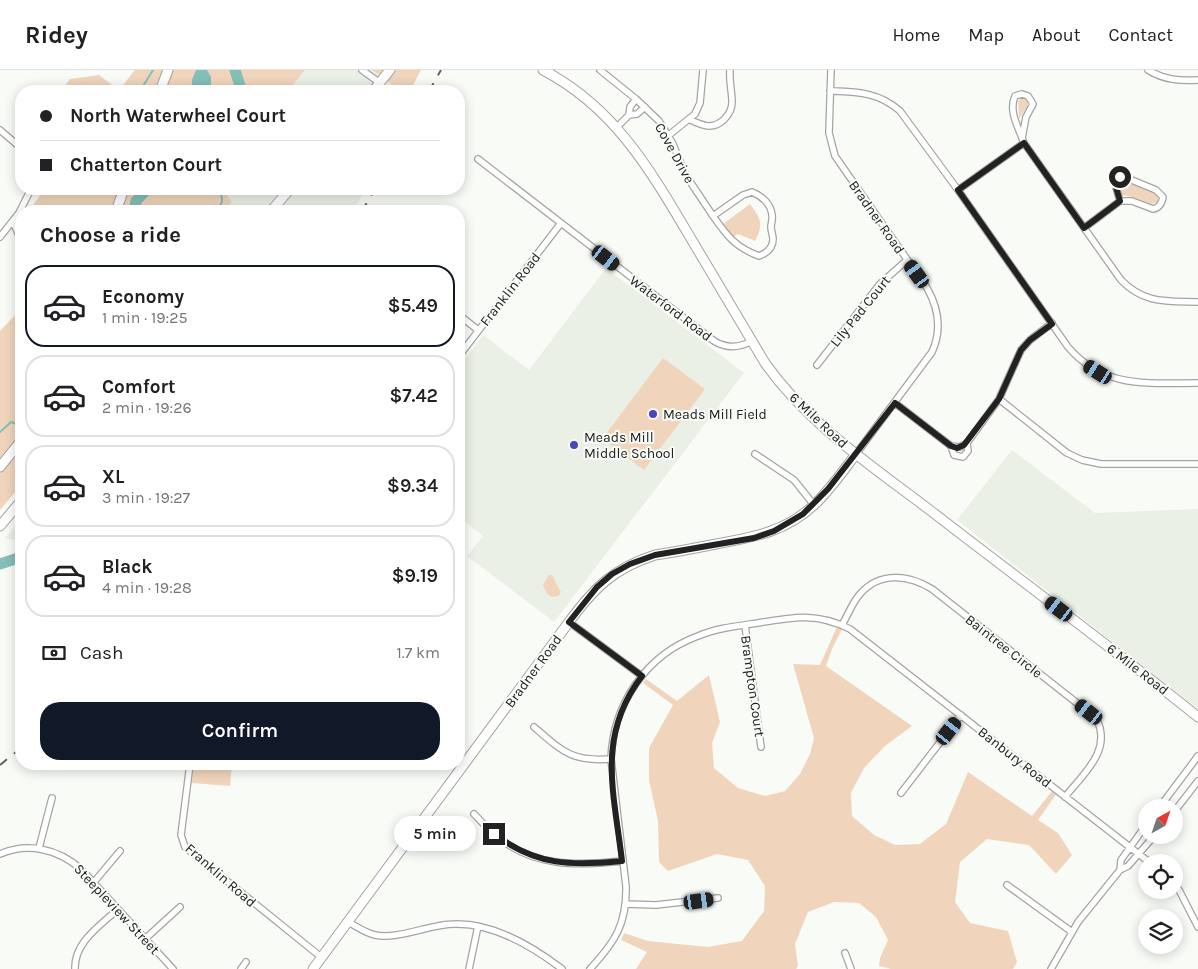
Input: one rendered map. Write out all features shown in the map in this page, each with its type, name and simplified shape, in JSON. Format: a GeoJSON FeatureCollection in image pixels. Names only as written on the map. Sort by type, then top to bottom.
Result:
{"type":"FeatureCollection","features":[{"type":"Feature","properties":{"kind":"street"},"geometry":{"type":"LineString","coordinates":[[162,85],[168,70]]}},
{"type":"Feature","properties":{"kind":"street"},"geometry":{"type":"LineString","coordinates":[[362,70],[380,83],[390,70]]}},
{"type":"Feature","properties":{"kind":"street","name":"6 Mile Road"},"geometry":{"type":"LineString","coordinates":[[543,70],[578,92],[617,127],[646,165],[666,196],[774,375],[816,421],[856,454],[1127,660],[1198,717]]}},
{"type":"Feature","properties":{"kind":"street","name":"Cove Drive"},"geometry":{"type":"LineString","coordinates":[[600,70],[645,107],[669,135],[685,174],[713,216],[727,237],[749,252],[759,256],[771,247],[773,238],[770,229],[772,216],[769,206],[762,197],[752,192],[743,195],[713,216]]}},
{"type":"Feature","properties":{"kind":"street"},"geometry":{"type":"LineString","coordinates":[[669,135],[690,120],[695,114],[700,103],[703,70]]}},
{"type":"Feature","properties":{"kind":"street"},"geometry":{"type":"LineString","coordinates":[[690,120],[708,127],[717,125],[726,117],[732,104],[730,70]]}},
{"type":"Feature","properties":{"kind":"street","name":"Bradner Road"},"geometry":{"type":"LineString","coordinates":[[465,763],[597,587],[612,574],[630,564],[655,555],[763,535],[790,523],[814,505],[828,489],[932,352],[938,329],[938,315],[932,298],[835,156],[829,133],[831,70]]}},
{"type":"Feature","properties":{"kind":"street"},"geometry":{"type":"LineString","coordinates":[[1148,70],[1159,76],[1176,80],[1198,80]]}},
{"type":"Feature","properties":{"kind":"street"},"geometry":{"type":"LineString","coordinates":[[830,91],[870,94],[894,106],[906,117],[1068,347],[1080,359],[1107,376],[1129,382],[1198,383]]}},
{"type":"Feature","properties":{"kind":"street"},"geometry":{"type":"LineString","coordinates":[[958,190],[1023,140],[1026,117],[1032,104],[1028,96],[1022,94],[1015,96],[1012,104],[1016,125],[1023,140],[1117,275],[1132,290],[1153,300],[1198,302]]}},
{"type":"Feature","properties":{"kind":"street"},"geometry":{"type":"LineString","coordinates":[[629,115],[630,107],[636,99]]}},
{"type":"Feature","properties":{"kind":"street"},"geometry":{"type":"LineString","coordinates":[[617,127],[629,115],[637,114],[645,107]]}},
{"type":"Feature","properties":{"kind":"street"},"geometry":{"type":"LineString","coordinates":[[0,130],[15,143]]}},
{"type":"Feature","properties":{"kind":"street","name":"Waterford Road"},"geometry":{"type":"LineString","coordinates":[[478,159],[714,341],[723,346],[732,347],[741,346],[752,341]]}},
{"type":"Feature","properties":{"kind":"street"},"geometry":{"type":"LineString","coordinates":[[1084,228],[1120,201],[1132,201],[1153,209],[1158,207],[1163,197],[1156,190],[1122,176],[1118,178],[1115,184],[1120,201]]}},
{"type":"Feature","properties":{"kind":"street"},"geometry":{"type":"LineString","coordinates":[[276,205],[285,195]]}},
{"type":"Feature","properties":{"kind":"street"},"geometry":{"type":"LineString","coordinates":[[0,236],[15,219]]}},
{"type":"Feature","properties":{"kind":"street"},"geometry":{"type":"LineString","coordinates":[[13,222],[15,226]]}},
{"type":"Feature","properties":{"kind":"street","name":"Franklin Road"},"geometry":{"type":"LineString","coordinates":[[465,348],[561,223]]}},
{"type":"Feature","properties":{"kind":"street","name":"Lily Pad Court"},"geometry":{"type":"LineString","coordinates":[[817,365],[880,284],[907,260]]}},
{"type":"Feature","properties":{"kind":"street"},"geometry":{"type":"LineString","coordinates":[[465,320],[478,330]]}},
{"type":"Feature","properties":{"kind":"street"},"geometry":{"type":"LineString","coordinates":[[895,403],[951,446],[960,447],[967,443],[999,399],[1021,350],[1030,340],[1052,324]]}},
{"type":"Feature","properties":{"kind":"street"},"geometry":{"type":"LineString","coordinates":[[999,399],[1067,452],[1082,460],[1101,464],[1198,464]]}},
{"type":"Feature","properties":{"kind":"street"},"geometry":{"type":"LineString","coordinates":[[951,446],[954,455],[962,457],[968,451],[967,443]]}},
{"type":"Feature","properties":{"kind":"street"},"geometry":{"type":"LineString","coordinates":[[0,467],[15,448]]}},
{"type":"Feature","properties":{"kind":"street"},"geometry":{"type":"LineString","coordinates":[[755,454],[794,480],[814,505]]}},
{"type":"Feature","properties":{"kind":"street"},"geometry":{"type":"LineString","coordinates":[[0,526],[15,508]]}},
{"type":"Feature","properties":{"kind":"street","name":"Baintree Circle"},"geometry":{"type":"LineString","coordinates":[[842,625],[859,596],[878,581],[891,577],[904,577],[919,582],[932,590],[1096,718],[1102,735],[1099,751],[1066,796]]}},
{"type":"Feature","properties":{"kind":"street","name":"Banbury Road"},"geometry":{"type":"LineString","coordinates":[[590,969],[614,942],[624,916],[626,904],[626,886],[611,759],[613,738],[619,715],[628,695],[642,676],[662,656],[687,640],[710,632],[803,616],[824,619],[842,625],[858,635],[1138,854]]}},
{"type":"Feature","properties":{"kind":"street"},"geometry":{"type":"LineString","coordinates":[[569,622],[642,676]]}},
{"type":"Feature","properties":{"kind":"street","name":"Brampton Court"},"geometry":{"type":"LineString","coordinates":[[745,625],[761,747]]}},
{"type":"Feature","properties":{"kind":"street"},"geometry":{"type":"LineString","coordinates":[[901,794],[961,715]]}},
{"type":"Feature","properties":{"kind":"street"},"geometry":{"type":"LineString","coordinates":[[534,727],[555,746],[571,755],[592,760],[611,759]]}},
{"type":"Feature","properties":{"kind":"street"},"geometry":{"type":"LineString","coordinates":[[1167,799],[1198,756]]}},
{"type":"Feature","properties":{"kind":"street","name":"Franklin Road"},"geometry":{"type":"LineString","coordinates":[[189,770],[181,834],[185,847],[321,958]]}},
{"type":"Feature","properties":{"kind":"street","name":"Bradner Road"},"geometry":{"type":"LineString","coordinates":[[312,969],[460,770]]}},
{"type":"Feature","properties":{"kind":"street"},"geometry":{"type":"LineString","coordinates":[[1183,800],[1198,781]]}},
{"type":"Feature","properties":{"kind":"street"},"geometry":{"type":"LineString","coordinates":[[39,848],[52,798]]}},
{"type":"Feature","properties":{"kind":"street"},"geometry":{"type":"LineString","coordinates":[[474,814],[501,840],[536,857],[570,864],[622,861]]}},
{"type":"Feature","properties":{"kind":"street"},"geometry":{"type":"LineString","coordinates":[[1120,870],[1121,860],[1138,836]]}},
{"type":"Feature","properties":{"kind":"street"},"geometry":{"type":"LineString","coordinates":[[1051,969],[1072,932],[1120,870],[1128,866],[1147,844]]}},
{"type":"Feature","properties":{"kind":"street","name":"Steepleview Street"},"geometry":{"type":"LineString","coordinates":[[0,854],[17,849],[39,848],[70,860],[81,868],[173,969]]}},
{"type":"Feature","properties":{"kind":"street"},"geometry":{"type":"LineString","coordinates":[[94,882],[120,851]]}},
{"type":"Feature","properties":{"kind":"street"},"geometry":{"type":"LineString","coordinates":[[1007,885],[1072,932]]}},
{"type":"Feature","properties":{"kind":"street"},"geometry":{"type":"LineString","coordinates":[[626,904],[656,906],[718,898]]}},
{"type":"Feature","properties":{"kind":"street"},"geometry":{"type":"LineString","coordinates":[[1183,898],[1198,927]]}},
{"type":"Feature","properties":{"kind":"street"},"geometry":{"type":"LineString","coordinates":[[145,939],[180,908]]}},
{"type":"Feature","properties":{"kind":"street"},"geometry":{"type":"LineString","coordinates":[[75,969],[75,958],[83,942],[118,909]]}},
{"type":"Feature","properties":{"kind":"street"},"geometry":{"type":"LineString","coordinates":[[348,922],[368,933],[384,936],[445,924],[478,926],[518,941],[545,956],[562,969]]}},
{"type":"Feature","properties":{"kind":"street"},"geometry":{"type":"LineString","coordinates":[[469,969],[478,926]]}},
{"type":"Feature","properties":{"kind":"street"},"geometry":{"type":"LineString","coordinates":[[846,953],[851,969]]}},
{"type":"Feature","properties":{"kind":"street"},"geometry":{"type":"LineString","coordinates":[[241,969],[246,962]]}},
{"type":"Feature","properties":{"kind":"shaded area"},"geometry":{"type":"Polygon","coordinates":[[[135,70],[305,70],[293,85],[123,85],[135,70]]]}},
{"type":"Feature","properties":{"kind":"shaded area"},"geometry":{"type":"Polygon","coordinates":[[[305,70],[372,70],[393,85],[293,85],[305,70]]]}},
{"type":"Feature","properties":{"kind":"shaded area"},"geometry":{"type":"Polygon","coordinates":[[[372,70],[421,70],[413,85],[393,85],[372,70]]]}},
{"type":"Feature","properties":{"kind":"shaded area"},"geometry":{"type":"Polygon","coordinates":[[[99,75],[112,85],[66,85],[70,79],[99,75]]]}},
{"type":"Feature","properties":{"kind":"shaded area"},"geometry":{"type":"Polygon","coordinates":[[[1023,98],[1027,100],[1028,105],[1019,119],[1018,101],[1023,98]]]}},
{"type":"Feature","properties":{"kind":"shaded area"},"geometry":{"type":"Polygon","coordinates":[[[1122,180],[1156,193],[1158,202],[1151,204],[1122,195],[1119,183],[1122,180]]]}},
{"type":"Feature","properties":{"kind":"shaded area"},"geometry":{"type":"Polygon","coordinates":[[[40,195],[227,195],[232,202],[230,205],[33,205],[40,195]]]}},
{"type":"Feature","properties":{"kind":"shaded area"},"geometry":{"type":"Polygon","coordinates":[[[227,195],[362,195],[357,205],[230,205],[232,202],[227,195]]]}},
{"type":"Feature","properties":{"kind":"shaded area"},"geometry":{"type":"Polygon","coordinates":[[[750,204],[760,222],[760,230],[755,241],[738,234],[733,237],[723,224],[750,204]]]}},
{"type":"Feature","properties":{"kind":"shaded area","name":"Meads Mill Middle School"},"geometry":{"type":"Polygon","coordinates":[[[606,268],[744,373],[554,622],[467,556],[483,536],[465,522],[465,359],[483,335],[529,370],[606,268]]]}},
{"type":"Feature","properties":{"kind":"shaded area"},"geometry":{"type":"Polygon","coordinates":[[[15,315],[15,492],[0,510],[0,331],[15,315]]]}},
{"type":"Feature","properties":{"kind":"shaded area","name":"Meads Mill Field"},"geometry":{"type":"Polygon","coordinates":[[[663,358],[705,389],[644,470],[602,439],[663,358]]]}},
{"type":"Feature","properties":{"kind":"shaded area"},"geometry":{"type":"Polygon","coordinates":[[[1012,450],[1095,513],[1198,509],[1198,709],[957,520],[1012,450]]]}},
{"type":"Feature","properties":{"kind":"shaded area"},"geometry":{"type":"Polygon","coordinates":[[[15,526],[15,540],[5,538],[15,526]]]}},
{"type":"Feature","properties":{"kind":"shaded area"},"geometry":{"type":"Polygon","coordinates":[[[549,575],[552,575],[561,592],[558,596],[552,597],[547,594],[543,585],[549,575]]]}},
{"type":"Feature","properties":{"kind":"shaded area"},"geometry":{"type":"Polygon","coordinates":[[[837,627],[842,629],[826,666],[912,726],[885,746],[864,768],[851,793],[852,816],[874,835],[895,845],[920,844],[946,824],[968,772],[1032,816],[1053,790],[1057,793],[1038,820],[1058,833],[1072,855],[1056,874],[1029,845],[987,839],[960,862],[955,902],[970,923],[1008,931],[1017,962],[1013,969],[891,969],[879,966],[880,958],[888,940],[876,917],[859,903],[834,902],[808,912],[795,944],[798,966],[796,969],[636,969],[647,952],[621,940],[624,933],[648,941],[708,947],[742,941],[764,911],[765,886],[748,860],[717,854],[668,871],[659,862],[658,821],[649,780],[649,748],[673,705],[643,683],[646,679],[677,701],[709,675],[720,722],[712,743],[714,768],[738,788],[765,796],[785,791],[800,774],[810,754],[814,738],[793,664],[820,665],[837,627]]]}},
{"type":"Feature","properties":{"kind":"shaded area"},"geometry":{"type":"Polygon","coordinates":[[[193,770],[231,770],[230,786],[192,783],[193,770]]]}},
{"type":"Feature","properties":{"kind":"water"},"geometry":{"type":"Polygon","coordinates":[[[196,70],[207,70],[211,77],[211,85],[192,85],[196,70]]]}},
{"type":"Feature","properties":{"kind":"waterway"},"geometry":{"type":"LineString","coordinates":[[144,85],[153,70]]}},
{"type":"Feature","properties":{"kind":"waterway"},"geometry":{"type":"LineString","coordinates":[[235,70],[240,85]]}},
{"type":"Feature","properties":{"kind":"waterway"},"geometry":{"type":"LineString","coordinates":[[135,205],[142,195]]}},
{"type":"Feature","properties":{"kind":"waterway"},"geometry":{"type":"LineString","coordinates":[[221,195],[221,205]]}},
{"type":"Feature","properties":{"kind":"waterway"},"geometry":{"type":"LineString","coordinates":[[0,432],[11,422],[15,424]]}},
{"type":"Feature","properties":{"kind":"waterway"},"geometry":{"type":"LineString","coordinates":[[0,564],[15,559]]}},
{"type":"Feature","properties":{"kind":"railway"},"geometry":{"type":"LineString","coordinates":[[432,85],[441,70]]}},
{"type":"Feature","properties":{"kind":"railway"},"geometry":{"type":"LineString","coordinates":[[366,205],[371,195]]}},
{"type":"Feature","properties":{"kind":"railway"},"geometry":{"type":"LineString","coordinates":[[0,765],[15,753]]}},
{"type":"Feature","properties":{"kind":"place","name":"Meads Mill Field"},"geometry":{"type":"Point","coordinates":[653,414]}},
{"type":"Feature","properties":{"kind":"place","name":"Meads Mill Middle School"},"geometry":{"type":"Point","coordinates":[574,445]}},
{"type":"Feature","properties":{"kind":"route"},"geometry":{"type":"LineString","coordinates":[[494,834],[527,854],[546,860],[579,865],[622,861],[611,759],[613,738],[619,715],[628,695],[642,676],[569,622],[590,593],[612,574],[642,559],[655,555],[754,538],[790,523],[822,497],[895,403],[951,446],[957,448],[967,443],[999,399],[1021,350],[1030,340],[1052,324],[958,190],[1024,143],[1084,228],[1120,201],[1115,184],[1116,180],[1120,177]]}}]}
